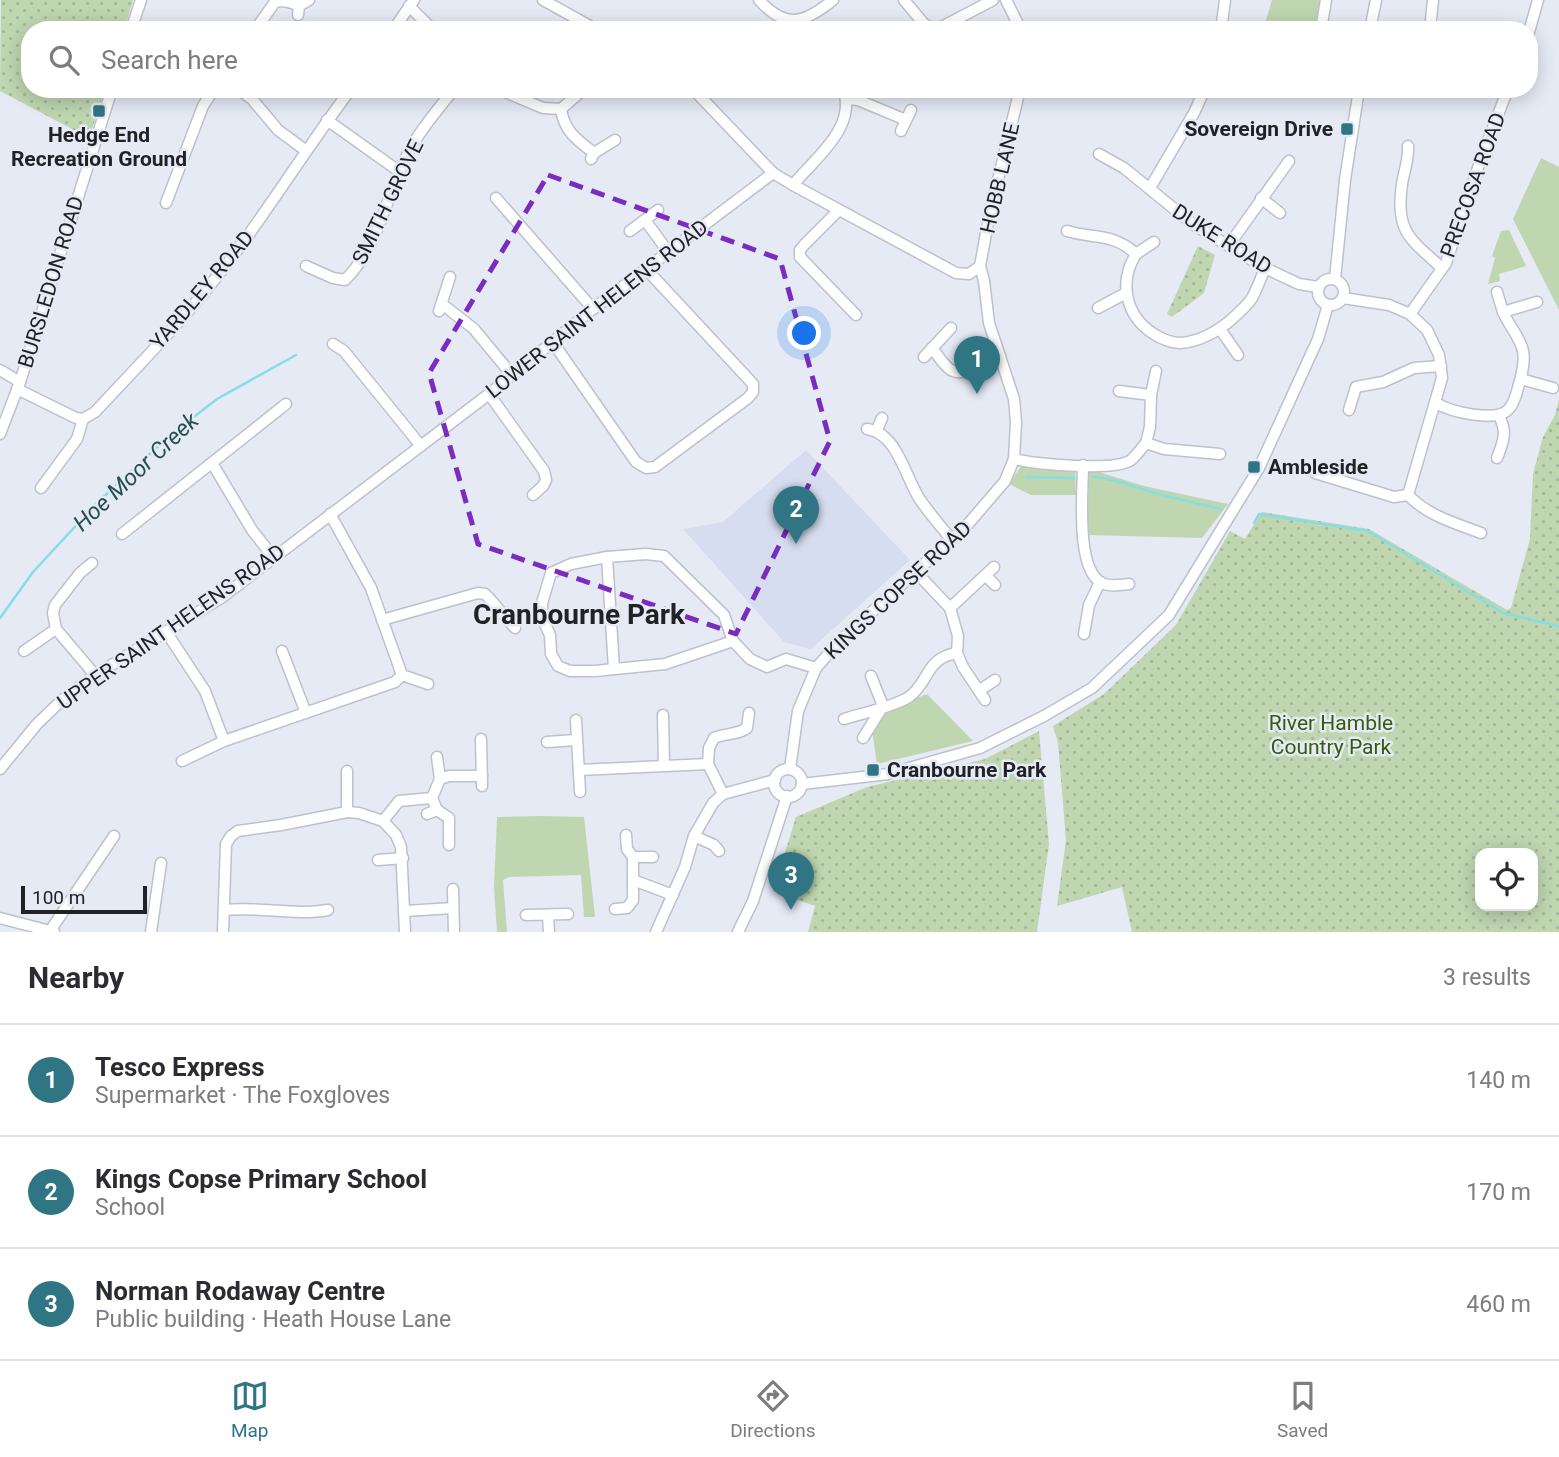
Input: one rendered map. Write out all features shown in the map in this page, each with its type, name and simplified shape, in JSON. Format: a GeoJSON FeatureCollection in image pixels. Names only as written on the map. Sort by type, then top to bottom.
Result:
{"type":"FeatureCollection","features":[{"type":"Feature","properties":{"kind":"street"},"geometry":{"type":"LineString","coordinates":[[134,21],[141,0]]}},
{"type":"Feature","properties":{"kind":"street"},"geometry":{"type":"LineString","coordinates":[[261,21],[275,2],[290,1],[298,11],[309,0]]}},
{"type":"Feature","properties":{"kind":"street"},"geometry":{"type":"LineString","coordinates":[[543,0],[581,21]]}},
{"type":"Feature","properties":{"kind":"street"},"geometry":{"type":"LineString","coordinates":[[758,0],[790,21]]}},
{"type":"Feature","properties":{"kind":"street"},"geometry":{"type":"LineString","coordinates":[[807,21],[833,0]]}},
{"type":"Feature","properties":{"kind":"street"},"geometry":{"type":"LineString","coordinates":[[904,0],[922,21]]}},
{"type":"Feature","properties":{"kind":"street"},"geometry":{"type":"LineString","coordinates":[[952,21],[993,0]]}},
{"type":"Feature","properties":{"kind":"street"},"geometry":{"type":"LineString","coordinates":[[1006,0],[1016,21]]}},
{"type":"Feature","properties":{"kind":"street"},"geometry":{"type":"LineString","coordinates":[[1222,21],[1225,0]]}},
{"type":"Feature","properties":{"kind":"street"},"geometry":{"type":"LineString","coordinates":[[1322,21],[1326,0]]}},
{"type":"Feature","properties":{"kind":"street"},"geometry":{"type":"LineString","coordinates":[[1372,21],[1376,0]]}},
{"type":"Feature","properties":{"kind":"street"},"geometry":{"type":"LineString","coordinates":[[1431,21],[1433,0]]}},
{"type":"Feature","properties":{"kind":"street"},"geometry":{"type":"LineString","coordinates":[[1532,21],[1538,0]]}},
{"type":"Feature","properties":{"kind":"street"},"geometry":{"type":"LineString","coordinates":[[399,21],[412,3],[426,21]]}},
{"type":"Feature","properties":{"kind":"street","name":"BURSLEDON ROAD"},"geometry":{"type":"LineString","coordinates":[[0,433],[18,385],[109,98]]}},
{"type":"Feature","properties":{"kind":"street"},"geometry":{"type":"LineString","coordinates":[[166,203],[173,168],[208,98]]}},
{"type":"Feature","properties":{"kind":"street"},"geometry":{"type":"LineString","coordinates":[[251,98],[278,130],[305,150]]}},
{"type":"Feature","properties":{"kind":"street","name":"YARDLEY ROAD"},"geometry":{"type":"LineString","coordinates":[[83,419],[95,412],[205,292],[249,235],[305,150],[344,98]]}},
{"type":"Feature","properties":{"kind":"street","name":"SMITH GROVE"},"geometry":{"type":"LineString","coordinates":[[306,266],[333,278],[345,280],[350,275],[376,236],[412,146],[447,98]]}},
{"type":"Feature","properties":{"kind":"street"},"geometry":{"type":"LineString","coordinates":[[519,98],[543,108],[562,109],[574,98]]}},
{"type":"Feature","properties":{"kind":"street"},"geometry":{"type":"LineString","coordinates":[[702,98],[773,173],[956,273],[970,274],[980,267],[989,323],[1014,399],[1014,459],[1029,463],[1111,467],[1130,461],[1146,443],[1156,371]]}},
{"type":"Feature","properties":{"kind":"street"},"geometry":{"type":"LineString","coordinates":[[793,185],[839,131],[844,117],[845,98]]}},
{"type":"Feature","properties":{"kind":"street"},"geometry":{"type":"LineString","coordinates":[[854,98],[906,120]]}},
{"type":"Feature","properties":{"kind":"street","name":"HOBB LANE"},"geometry":{"type":"LineString","coordinates":[[980,267],[989,217],[1018,98]]}},
{"type":"Feature","properties":{"kind":"street"},"geometry":{"type":"LineString","coordinates":[[1150,188],[1201,98]]}},
{"type":"Feature","properties":{"kind":"street"},"geometry":{"type":"LineString","coordinates":[[1335,279],[1324,280],[1318,287],[1320,300],[1328,305],[1338,303],[1343,298],[1344,289],[1335,279],[1345,180],[1358,98]]}},
{"type":"Feature","properties":{"kind":"street","name":"PRECOSA ROAD"},"geometry":{"type":"LineString","coordinates":[[1410,314],[1446,263],[1505,98]]}},
{"type":"Feature","properties":{"kind":"street"},"geometry":{"type":"LineString","coordinates":[[562,109],[563,122],[592,156],[615,141]]}},
{"type":"Feature","properties":{"kind":"street"},"geometry":{"type":"LineString","coordinates":[[901,131],[911,110]]}},
{"type":"Feature","properties":{"kind":"street"},"geometry":{"type":"LineString","coordinates":[[327,120],[400,172]]}},
{"type":"Feature","properties":{"kind":"street"},"geometry":{"type":"LineString","coordinates":[[1408,146],[1401,197],[1403,227],[1409,238],[1442,268]]}},
{"type":"Feature","properties":{"kind":"street","name":"DUKE ROAD"},"geometry":{"type":"LineString","coordinates":[[1099,154],[1124,168],[1173,210],[1265,268],[1299,284],[1318,287]]}},
{"type":"Feature","properties":{"kind":"street"},"geometry":{"type":"LineString","coordinates":[[1229,245],[1289,161]]}},
{"type":"Feature","properties":{"kind":"street","name":"LOWER SAINT HELENS ROAD"},"geometry":{"type":"LineString","coordinates":[[421,446],[593,309],[773,173]]}},
{"type":"Feature","properties":{"kind":"street"},"geometry":{"type":"LineString","coordinates":[[496,198],[593,309]]}},
{"type":"Feature","properties":{"kind":"street"},"geometry":{"type":"LineString","coordinates":[[1261,198],[1280,213]]}},
{"type":"Feature","properties":{"kind":"street"},"geometry":{"type":"LineString","coordinates":[[630,232],[658,210]]}},
{"type":"Feature","properties":{"kind":"street"},"geometry":{"type":"LineString","coordinates":[[839,210],[804,244],[800,257],[852,313]]}},
{"type":"Feature","properties":{"kind":"street"},"geometry":{"type":"LineString","coordinates":[[645,220],[669,253]]}},
{"type":"Feature","properties":{"kind":"street"},"geometry":{"type":"LineString","coordinates":[[1067,231],[1123,242],[1136,254]]}},
{"type":"Feature","properties":{"kind":"street"},"geometry":{"type":"LineString","coordinates":[[1154,242],[1136,254],[1128,275],[1126,293],[1135,316],[1145,330],[1164,340],[1178,343],[1199,339],[1220,329],[1251,300],[1265,268]]}},
{"type":"Feature","properties":{"kind":"street"},"geometry":{"type":"LineString","coordinates":[[552,341],[636,462],[646,468],[655,467],[748,398],[753,392],[753,384],[647,270]]}},
{"type":"Feature","properties":{"kind":"street"},"geometry":{"type":"LineString","coordinates":[[450,277],[441,307],[474,329],[512,375]]}},
{"type":"Feature","properties":{"kind":"street"},"geometry":{"type":"LineString","coordinates":[[1436,403],[1447,410],[1499,416],[1508,410],[1516,398],[1524,353],[1503,312],[1497,292]]}},
{"type":"Feature","properties":{"kind":"street"},"geometry":{"type":"LineString","coordinates":[[1098,307],[1126,293]]}},
{"type":"Feature","properties":{"kind":"street"},"geometry":{"type":"LineString","coordinates":[[1343,298],[1389,305],[1410,314],[1427,330],[1440,355],[1443,378],[1408,495]]}},
{"type":"Feature","properties":{"kind":"street"},"geometry":{"type":"LineString","coordinates":[[1503,312],[1537,303]]}},
{"type":"Feature","properties":{"kind":"street"},"geometry":{"type":"LineString","coordinates":[[802,784],[888,774],[980,748],[1092,688],[1169,615],[1233,512],[1259,468],[1318,339],[1328,305]]}},
{"type":"Feature","properties":{"kind":"street"},"geometry":{"type":"LineString","coordinates":[[924,357],[951,328]]}},
{"type":"Feature","properties":{"kind":"street"},"geometry":{"type":"LineString","coordinates":[[1220,329],[1236,343],[1238,355]]}},
{"type":"Feature","properties":{"kind":"street"},"geometry":{"type":"LineString","coordinates":[[333,344],[344,351],[421,446]]}},
{"type":"Feature","properties":{"kind":"street"},"geometry":{"type":"LineString","coordinates":[[932,348],[951,370],[959,372],[968,371],[1000,357]]}},
{"type":"Feature","properties":{"kind":"street"},"geometry":{"type":"LineString","coordinates":[[1349,410],[1356,387],[1383,382],[1414,368],[1441,366]]}},
{"type":"Feature","properties":{"kind":"street"},"geometry":{"type":"LineString","coordinates":[[0,370],[18,385],[76,418],[83,419],[77,439],[41,488]]}},
{"type":"Feature","properties":{"kind":"street"},"geometry":{"type":"LineString","coordinates":[[1521,379],[1553,388]]}},
{"type":"Feature","properties":{"kind":"street"},"geometry":{"type":"LineString","coordinates":[[1119,391],[1151,395]]}},
{"type":"Feature","properties":{"kind":"street"},"geometry":{"type":"LineString","coordinates":[[489,394],[544,471],[546,480],[533,495]]}},
{"type":"Feature","properties":{"kind":"street"},"geometry":{"type":"LineString","coordinates":[[122,534],[286,404]]}},
{"type":"Feature","properties":{"kind":"street"},"geometry":{"type":"LineString","coordinates":[[1497,458],[1505,436],[1499,416]]}},
{"type":"Feature","properties":{"kind":"street"},"geometry":{"type":"LineString","coordinates":[[883,418],[872,430],[890,444],[919,499],[950,538]]}},
{"type":"Feature","properties":{"kind":"street"},"geometry":{"type":"LineString","coordinates":[[1146,443],[1164,449],[1220,454]]}},
{"type":"Feature","properties":{"kind":"street","name":"UPPER SAINT HELENS ROAD"},"geometry":{"type":"LineString","coordinates":[[0,769],[37,724],[94,675],[221,598],[421,446]]}},
{"type":"Feature","properties":{"kind":"street","name":"KINGS COPSE ROAD"},"geometry":{"type":"LineString","coordinates":[[790,769],[797,711],[816,668],[839,642],[969,523],[1000,489],[1014,459]]}},
{"type":"Feature","properties":{"kind":"street"},"geometry":{"type":"LineString","coordinates":[[212,463],[252,530],[274,558]]}},
{"type":"Feature","properties":{"kind":"street"},"geometry":{"type":"LineString","coordinates":[[1083,465],[1083,550],[1094,576],[1100,582],[1110,585],[1126,583]]}},
{"type":"Feature","properties":{"kind":"street"},"geometry":{"type":"LineString","coordinates":[[1315,473],[1394,497],[1408,495]]}},
{"type":"Feature","properties":{"kind":"street"},"geometry":{"type":"LineString","coordinates":[[1408,495],[1418,506],[1436,516],[1481,533]]}},
{"type":"Feature","properties":{"kind":"street"},"geometry":{"type":"LineString","coordinates":[[330,514],[371,588],[402,675]]}},
{"type":"Feature","properties":{"kind":"street"},"geometry":{"type":"LineString","coordinates":[[733,641],[665,664],[570,671],[558,666],[551,654],[551,635],[542,618],[542,603],[551,573],[571,564],[607,557],[646,554],[664,556],[724,615],[733,641],[750,659],[767,667],[786,659],[816,668]]}},
{"type":"Feature","properties":{"kind":"street"},"geometry":{"type":"LineString","coordinates":[[607,557],[614,669]]}},
{"type":"Feature","properties":{"kind":"street"},"geometry":{"type":"LineString","coordinates":[[92,563],[80,573],[55,605],[53,613],[57,629],[94,675]]}},
{"type":"Feature","properties":{"kind":"street"},"geometry":{"type":"LineString","coordinates":[[950,608],[994,567]]}},
{"type":"Feature","properties":{"kind":"street"},"geometry":{"type":"LineString","coordinates":[[915,572],[950,608],[958,636],[957,653],[985,700]]}},
{"type":"Feature","properties":{"kind":"street"},"geometry":{"type":"LineString","coordinates":[[986,576],[995,585]]}},
{"type":"Feature","properties":{"kind":"street"},"geometry":{"type":"LineString","coordinates":[[1087,628],[1089,605],[1100,582]]}},
{"type":"Feature","properties":{"kind":"street"},"geometry":{"type":"LineString","coordinates":[[382,620],[478,593],[485,594],[515,628]]}},
{"type":"Feature","properties":{"kind":"street"},"geometry":{"type":"LineString","coordinates":[[24,651],[57,629]]}},
{"type":"Feature","properties":{"kind":"street"},"geometry":{"type":"LineString","coordinates":[[167,633],[205,691],[224,741]]}},
{"type":"Feature","properties":{"kind":"street"},"geometry":{"type":"LineString","coordinates":[[281,650],[306,713]]}},
{"type":"Feature","properties":{"kind":"street"},"geometry":{"type":"LineString","coordinates":[[844,719],[910,696],[933,664],[943,655],[957,653]]}},
{"type":"Feature","properties":{"kind":"street"},"geometry":{"type":"LineString","coordinates":[[402,675],[428,684]]}},
{"type":"Feature","properties":{"kind":"street"},"geometry":{"type":"LineString","coordinates":[[182,761],[224,741],[395,682],[402,675]]}},
{"type":"Feature","properties":{"kind":"street"},"geometry":{"type":"LineString","coordinates":[[871,676],[883,706]]}},
{"type":"Feature","properties":{"kind":"street"},"geometry":{"type":"LineString","coordinates":[[980,690],[995,680]]}},
{"type":"Feature","properties":{"kind":"street"},"geometry":{"type":"LineString","coordinates":[[863,738],[883,706]]}},
{"type":"Feature","properties":{"kind":"street"},"geometry":{"type":"LineString","coordinates":[[723,794],[708,764],[709,748],[714,738],[747,728],[749,713]]}},
{"type":"Feature","properties":{"kind":"street"},"geometry":{"type":"LineString","coordinates":[[663,715],[664,765]]}},
{"type":"Feature","properties":{"kind":"street"},"geometry":{"type":"LineString","coordinates":[[576,720],[580,792]]}},
{"type":"Feature","properties":{"kind":"street"},"geometry":{"type":"LineString","coordinates":[[440,779],[449,776],[482,781],[481,739]]}},
{"type":"Feature","properties":{"kind":"street"},"geometry":{"type":"LineString","coordinates":[[547,741],[576,740]]}},
{"type":"Feature","properties":{"kind":"street"},"geometry":{"type":"LineString","coordinates":[[437,757],[440,779],[432,798],[432,812],[449,818],[449,845]]}},
{"type":"Feature","properties":{"kind":"street"},"geometry":{"type":"LineString","coordinates":[[579,770],[708,764]]}},
{"type":"Feature","properties":{"kind":"street"},"geometry":{"type":"LineString","coordinates":[[790,769],[799,773],[802,784],[798,792],[787,796],[779,793],[775,780],[779,772],[790,769]]}},
{"type":"Feature","properties":{"kind":"street"},"geometry":{"type":"LineString","coordinates":[[347,771],[347,812]]}},
{"type":"Feature","properties":{"kind":"street"},"geometry":{"type":"LineString","coordinates":[[656,932],[685,867],[694,836],[713,803],[723,794],[775,780]]}},
{"type":"Feature","properties":{"kind":"street"},"geometry":{"type":"LineString","coordinates":[[738,932],[753,901],[787,796]]}},
{"type":"Feature","properties":{"kind":"street"},"geometry":{"type":"LineString","coordinates":[[383,821],[399,801],[432,798]]}},
{"type":"Feature","properties":{"kind":"street"},"geometry":{"type":"LineString","coordinates":[[223,932],[226,844],[231,836],[238,831],[347,812],[383,821],[396,835],[403,858],[405,932]]}},
{"type":"Feature","properties":{"kind":"street"},"geometry":{"type":"LineString","coordinates":[[615,909],[627,908],[633,900],[633,857],[627,849],[626,835]]}},
{"type":"Feature","properties":{"kind":"street"},"geometry":{"type":"LineString","coordinates":[[0,918],[53,931],[114,836]]}},
{"type":"Feature","properties":{"kind":"street"},"geometry":{"type":"LineString","coordinates":[[694,836],[719,847]]}},
{"type":"Feature","properties":{"kind":"street"},"geometry":{"type":"LineString","coordinates":[[633,857],[653,857]]}},
{"type":"Feature","properties":{"kind":"street"},"geometry":{"type":"LineString","coordinates":[[377,860],[403,858]]}},
{"type":"Feature","properties":{"kind":"street"},"geometry":{"type":"LineString","coordinates":[[151,932],[161,863]]}},
{"type":"Feature","properties":{"kind":"street"},"geometry":{"type":"LineString","coordinates":[[633,880],[673,895]]}},
{"type":"Feature","properties":{"kind":"street"},"geometry":{"type":"LineString","coordinates":[[453,889],[454,932]]}},
{"type":"Feature","properties":{"kind":"street"},"geometry":{"type":"LineString","coordinates":[[224,909],[245,907],[304,914],[328,910]]}},
{"type":"Feature","properties":{"kind":"street"},"geometry":{"type":"LineString","coordinates":[[405,911],[453,908]]}},
{"type":"Feature","properties":{"kind":"street"},"geometry":{"type":"LineString","coordinates":[[526,915],[568,914]]}},
{"type":"Feature","properties":{"kind":"street"},"geometry":{"type":"LineString","coordinates":[[548,915],[549,932]]}},
{"type":"Feature","properties":{"kind":"highlighted area"},"geometry":{"type":"Polygon","coordinates":[[[548,175],[780,259],[830,441],[736,634],[478,544],[429,373],[548,175]]]}},
{"type":"Feature","properties":{"kind":"shaded area"},"geometry":{"type":"Polygon","coordinates":[[[806,450],[910,560],[811,649],[784,642],[683,529],[723,522],[806,450]]]}},
{"type":"Feature","properties":{"kind":"green space"},"geometry":{"type":"Polygon","coordinates":[[[1,0],[133,0],[127,21],[21,21],[21,98],[102,98],[89,138],[0,91],[1,0]]]}},
{"type":"Feature","properties":{"kind":"green space"},"geometry":{"type":"Polygon","coordinates":[[[1272,0],[1320,0],[1317,21],[1266,21],[1272,0]]]}},
{"type":"Feature","properties":{"kind":"green space"},"geometry":{"type":"Polygon","coordinates":[[[1541,158],[1559,167],[1559,310],[1513,219],[1541,158]]]}},
{"type":"Feature","properties":{"kind":"green space"},"geometry":{"type":"Polygon","coordinates":[[[1509,230],[1526,266],[1499,274],[1500,281],[1488,284],[1495,258],[1492,256],[1501,231],[1509,230]]]}},
{"type":"Feature","properties":{"kind":"green space"},"geometry":{"type":"Polygon","coordinates":[[[1198,246],[1215,255],[1204,293],[1172,317],[1167,314],[1198,246]]]}},
{"type":"Feature","properties":{"kind":"green space","name":"River Hamble Country Park"},"geometry":{"type":"Polygon","coordinates":[[[1559,400],[1559,932],[1132,932],[1122,887],[1057,906],[1066,840],[1058,743],[1053,726],[1104,694],[1176,625],[1230,531],[1245,539],[1262,512],[1369,529],[1507,610],[1511,608],[1530,539],[1533,474],[1543,437],[1555,415],[1559,400]]]}},
{"type":"Feature","properties":{"kind":"green space"},"geometry":{"type":"Polygon","coordinates":[[[1021,466],[1075,468],[1076,495],[1031,495],[1009,484],[1021,466]]]}},
{"type":"Feature","properties":{"kind":"green space"},"geometry":{"type":"Polygon","coordinates":[[[1089,469],[1144,486],[1228,504],[1202,538],[1087,535],[1089,469]]]}},
{"type":"Feature","properties":{"kind":"green space"},"geometry":{"type":"Polygon","coordinates":[[[927,694],[973,741],[877,764],[870,717],[927,694]]]}},
{"type":"Feature","properties":{"kind":"green space"},"geometry":{"type":"Polygon","coordinates":[[[1039,731],[1049,844],[1037,932],[808,932],[815,906],[773,891],[796,817],[867,787],[985,759],[1039,731]]]}},
{"type":"Feature","properties":{"kind":"green space"},"geometry":{"type":"Polygon","coordinates":[[[497,817],[584,817],[595,917],[584,917],[581,875],[509,877],[503,880],[507,932],[497,932],[494,887],[497,817]]]}},
{"type":"Feature","properties":{"kind":"waterway","name":"Hoe Moor Creek"},"geometry":{"type":"LineString","coordinates":[[0,618],[33,572],[96,504],[168,437],[217,399],[296,355]]}},
{"type":"Feature","properties":{"kind":"waterway"},"geometry":{"type":"LineString","coordinates":[[1026,477],[1075,478]]}},
{"type":"Feature","properties":{"kind":"waterway"},"geometry":{"type":"LineString","coordinates":[[1093,477],[1221,509]]}},
{"type":"Feature","properties":{"kind":"waterway"},"geometry":{"type":"LineString","coordinates":[[1254,523],[1259,514],[1368,531],[1503,613],[1559,626]]}},
{"type":"Feature","properties":{"kind":"place","name":"Hedge End Recreation Ground"},"geometry":{"type":"Point","coordinates":[99,111]}},
{"type":"Feature","properties":{"kind":"place","name":"Sovereign Drive"},"geometry":{"type":"Point","coordinates":[1347,129]}},
{"type":"Feature","properties":{"kind":"place","name":"Tesco Express"},"geometry":{"type":"Point","coordinates":[977,394]}},
{"type":"Feature","properties":{"kind":"place","name":"Ambleside"},"geometry":{"type":"Point","coordinates":[1254,467]}},
{"type":"Feature","properties":{"kind":"place","name":"Kings Copse Primary School"},"geometry":{"type":"Point","coordinates":[796,544]}},
{"type":"Feature","properties":{"kind":"place","name":"Cranbourne Park"},"geometry":{"type":"Point","coordinates":[873,770]}},
{"type":"Feature","properties":{"kind":"place","name":"Norman Rodaway Centre"},"geometry":{"type":"Point","coordinates":[791,910]}},
{"type":"Feature","properties":{"kind":"district","name":"Cranbourne Park"},"geometry":{"type":"Point","coordinates":[579,614]}}]}
